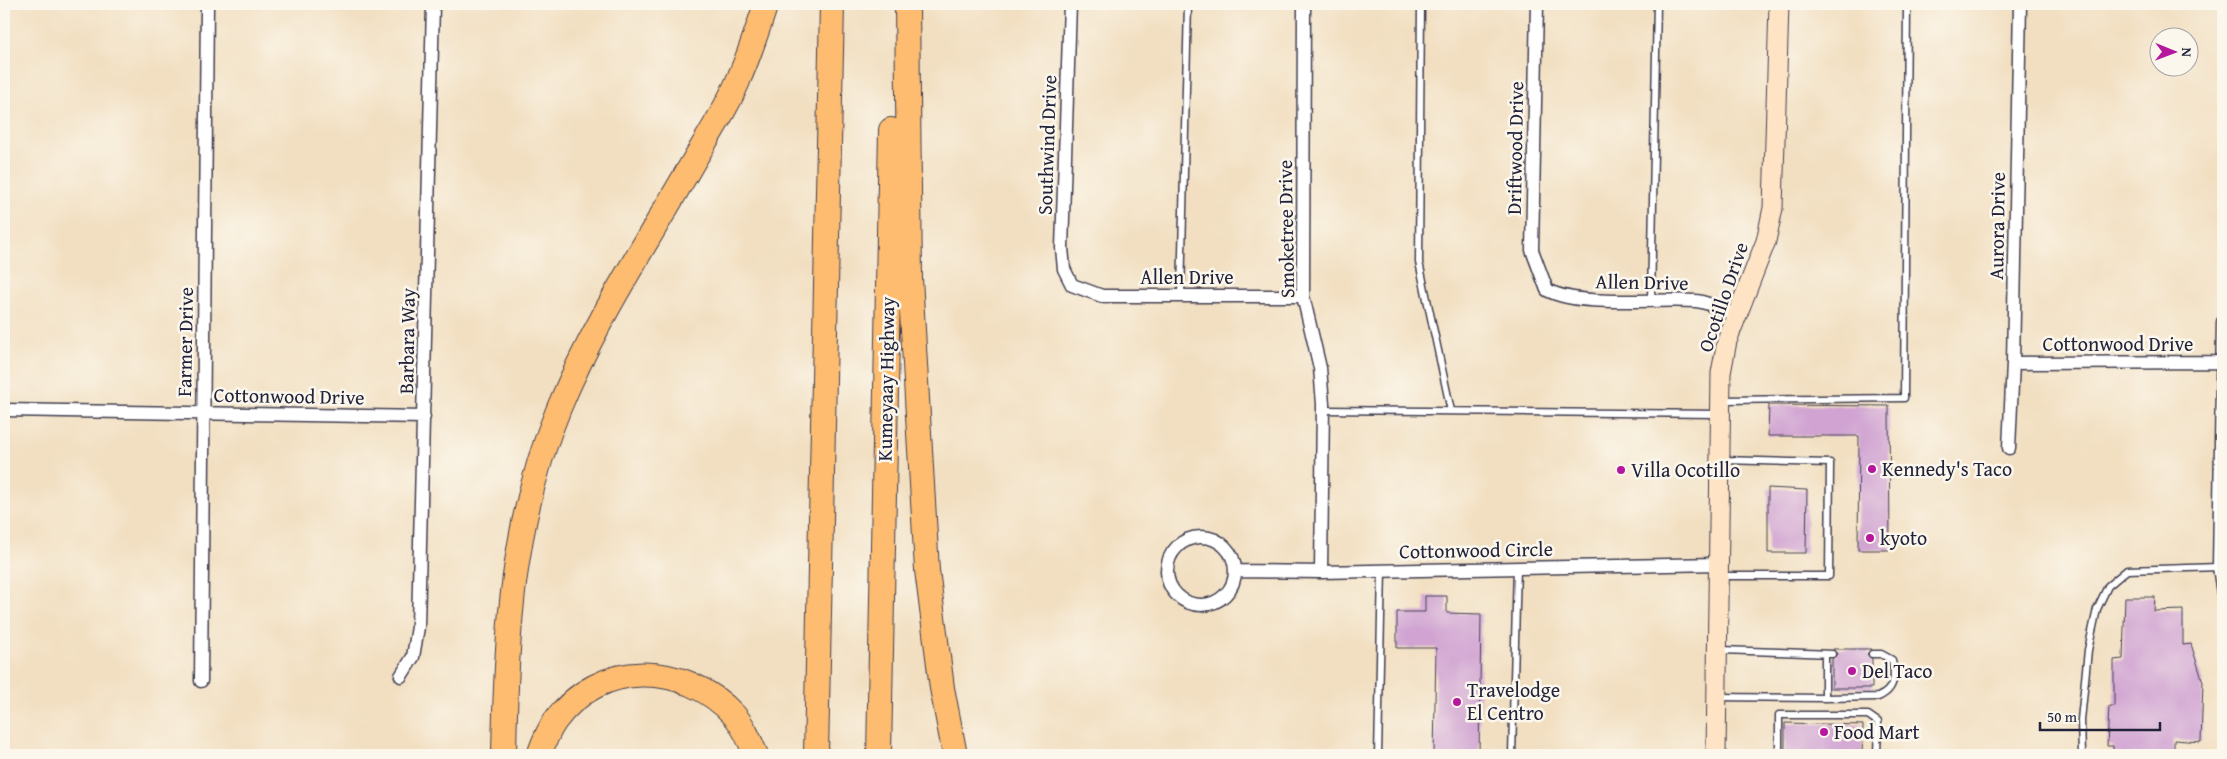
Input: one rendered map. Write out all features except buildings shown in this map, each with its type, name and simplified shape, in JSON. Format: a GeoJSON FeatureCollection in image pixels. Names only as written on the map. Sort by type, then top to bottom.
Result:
{"type":"FeatureCollection","features":[{"type":"Feature","properties":{"kind":"highway"},"geometry":{"type":"LineString","coordinates":[[504,755],[506,660],[513,588],[523,527],[541,455],[559,407],[606,314],[712,130],[739,78],[766,4]]}},
{"type":"Feature","properties":{"kind":"highway"},"geometry":{"type":"LineString","coordinates":[[816,755],[832,4]]}},
{"type":"Feature","properties":{"kind":"highway","name":"Kumeyaay Highway"},"geometry":{"type":"LineString","coordinates":[[879,755],[894,4]]}},
{"type":"Feature","properties":{"kind":"highway"},"geometry":{"type":"LineString","coordinates":[[907,4],[910,278],[927,570],[942,688],[955,755]]}},
{"type":"Feature","properties":{"kind":"highway"},"geometry":{"type":"LineString","coordinates":[[539,755],[556,721],[583,695],[614,677],[647,673],[665,676],[694,686],[723,706],[734,715],[756,755]]}},
{"type":"Feature","properties":{"kind":"street","name":"Farmer Drive"},"geometry":{"type":"LineString","coordinates":[[201,681],[207,4]]}},
{"type":"Feature","properties":{"kind":"street","name":"Barbara Way"},"geometry":{"type":"LineString","coordinates":[[401,676],[412,657],[418,627],[433,4]]}},
{"type":"Feature","properties":{"kind":"street","name":"Southwind Drive"},"geometry":{"type":"LineString","coordinates":[[1070,4],[1062,248],[1064,269],[1072,285]]}},
{"type":"Feature","properties":{"kind":"street","name":"Smoketree Drive"},"geometry":{"type":"LineString","coordinates":[[1304,4],[1304,296],[1320,368],[1323,410],[1321,572]]}},
{"type":"Feature","properties":{"kind":"street","name":"Driftwood Drive"},"geometry":{"type":"LineString","coordinates":[[1537,4],[1532,250],[1547,290]]}},
{"type":"Feature","properties":{"kind":"street","name":"Ocotillo Drive"},"geometry":{"type":"LineString","coordinates":[[1716,755],[1721,373],[1727,341],[1766,241],[1773,208],[1779,4]]}},
{"type":"Feature","properties":{"kind":"street","name":"Aurora Drive"},"geometry":{"type":"LineString","coordinates":[[2009,448],[2013,363],[2020,4]]}},
{"type":"Feature","properties":{"kind":"street","name":"Allen Drive"},"geometry":{"type":"LineString","coordinates":[[1072,285],[1102,296],[1304,296]]}},
{"type":"Feature","properties":{"kind":"street","name":"Allen Drive"},"geometry":{"type":"LineString","coordinates":[[1547,290],[1558,296],[1579,299],[1698,301],[1736,315]]}},
{"type":"Feature","properties":{"kind":"street"},"geometry":{"type":"LineString","coordinates":[[2223,322],[2219,567],[2223,593]]}},
{"type":"Feature","properties":{"kind":"street","name":"Cottonwood Drive"},"geometry":{"type":"LineString","coordinates":[[2013,363],[2223,362]]}},
{"type":"Feature","properties":{"kind":"street","name":"Cottonwood Drive"},"geometry":{"type":"LineString","coordinates":[[4,410],[424,417]]}},
{"type":"Feature","properties":{"kind":"street"},"geometry":{"type":"LineString","coordinates":[[1196,538],[1208,538],[1224,546],[1232,556],[1235,571],[1234,582],[1228,592],[1219,600],[1203,605],[1192,604],[1182,599],[1173,590],[1167,570],[1171,555],[1176,548],[1186,541],[1196,538]]}},
{"type":"Feature","properties":{"kind":"street","name":"Cottonwood Circle"},"geometry":{"type":"LineString","coordinates":[[1235,571],[1321,572],[1517,568],[1718,570]]}},
{"type":"Feature","properties":{"kind":"lane"},"geometry":{"type":"LineString","coordinates":[[1181,296],[1188,4]]}},
{"type":"Feature","properties":{"kind":"lane"},"geometry":{"type":"LineString","coordinates":[[1421,4],[1419,262],[1451,411]]}},
{"type":"Feature","properties":{"kind":"lane"},"geometry":{"type":"LineString","coordinates":[[1651,300],[1657,4]]}},
{"type":"Feature","properties":{"kind":"lane"},"geometry":{"type":"LineString","coordinates":[[1323,410],[1451,411],[1720,407],[1904,398],[1907,4]]}},
{"type":"Feature","properties":{"kind":"lane"},"geometry":{"type":"LineString","coordinates":[[1718,570],[1829,576],[1830,463],[1720,460]]}},
{"type":"Feature","properties":{"kind":"lane"},"geometry":{"type":"LineString","coordinates":[[2082,755],[2080,720],[2088,650],[2097,609],[2108,586],[2127,570],[2219,567]]}},
{"type":"Feature","properties":{"kind":"lane"},"geometry":{"type":"LineString","coordinates":[[1512,755],[1517,568]]}},
{"type":"Feature","properties":{"kind":"lane"},"geometry":{"type":"LineString","coordinates":[[1378,755],[1382,570]]}},
{"type":"Feature","properties":{"kind":"lane"},"geometry":{"type":"LineString","coordinates":[[1716,650],[1828,654],[1825,698]]}},
{"type":"Feature","properties":{"kind":"lane"},"geometry":{"type":"LineString","coordinates":[[1716,697],[1878,697],[1886,694],[1894,683],[1895,673],[1892,660],[1881,654],[1872,654]]}},
{"type":"Feature","properties":{"kind":"lane"},"geometry":{"type":"LineString","coordinates":[[1779,755],[1779,715],[1868,715],[1878,722],[1877,755]]}},
{"type":"Feature","properties":{"kind":"place","name":"Kennedy's Taco"},"geometry":{"type":"Point","coordinates":[1872,469]}},
{"type":"Feature","properties":{"kind":"place","name":"Villa Ocotillo"},"geometry":{"type":"Point","coordinates":[1621,470]}},
{"type":"Feature","properties":{"kind":"place","name":"kyoto"},"geometry":{"type":"Point","coordinates":[1870,538]}},
{"type":"Feature","properties":{"kind":"place","name":"Del Taco"},"geometry":{"type":"Point","coordinates":[1852,671]}},
{"type":"Feature","properties":{"kind":"place","name":"Travelodge El Centro"},"geometry":{"type":"Point","coordinates":[1457,702]}},
{"type":"Feature","properties":{"kind":"place","name":"Food Mart"},"geometry":{"type":"Point","coordinates":[1824,732]}}]}
